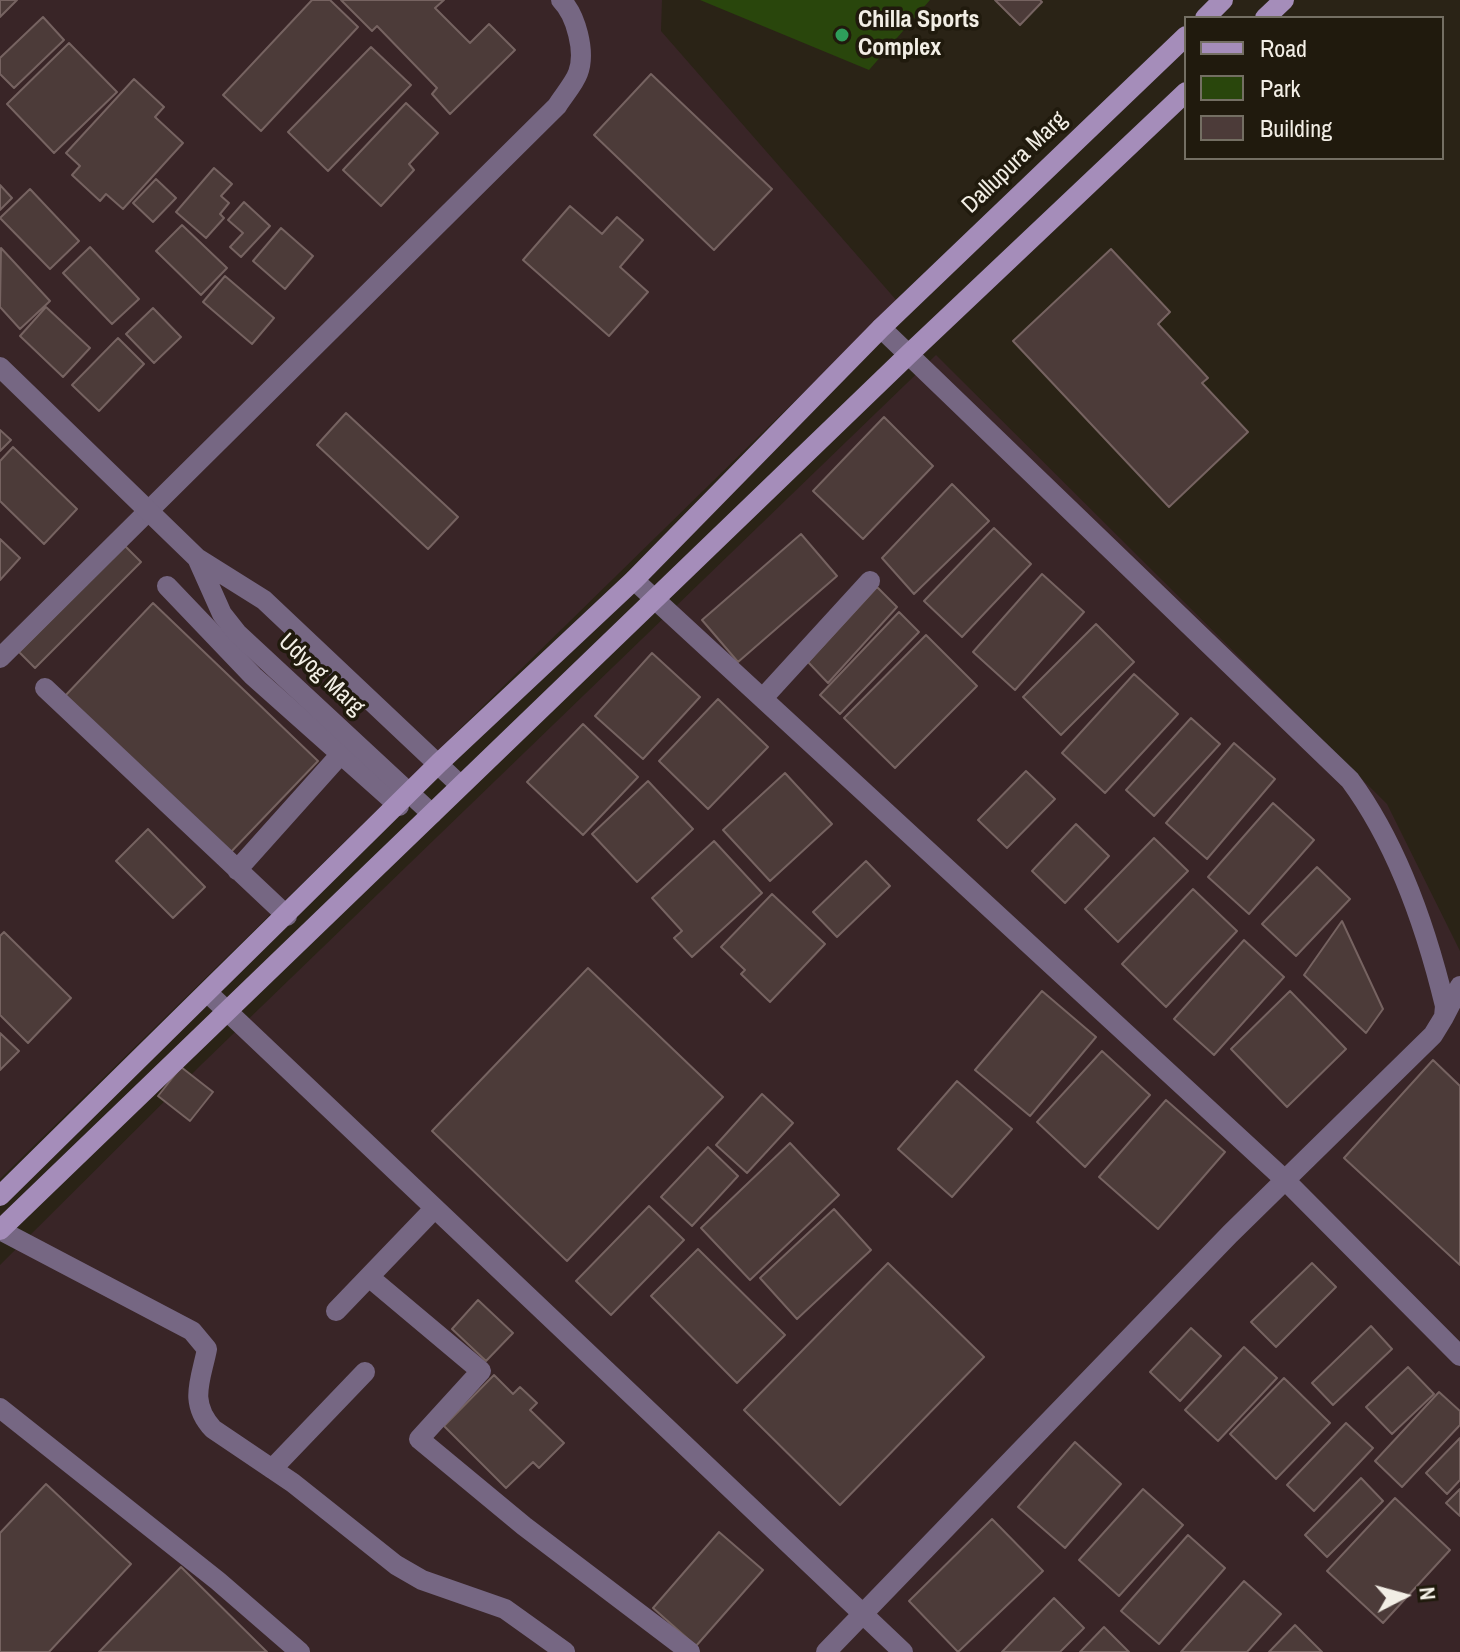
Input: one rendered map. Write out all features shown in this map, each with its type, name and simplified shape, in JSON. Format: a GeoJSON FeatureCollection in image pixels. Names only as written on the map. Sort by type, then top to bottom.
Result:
{"type":"FeatureCollection","features":[{"type":"Feature","properties":{"kind":"main road"},"geometry":{"type":"LineString","coordinates":[[1207,16],[1223,0]]}},
{"type":"Feature","properties":{"kind":"main road"},"geometry":{"type":"LineString","coordinates":[[1267,16],[1284,0]]}},
{"type":"Feature","properties":{"kind":"main road","name":"Dallupura Marg"},"geometry":{"type":"LineString","coordinates":[[1,1191],[287,916],[439,763],[634,580],[881,328],[1184,38]]}},
{"type":"Feature","properties":{"kind":"main road"},"geometry":{"type":"LineString","coordinates":[[0,1230],[908,355],[1184,94]]}},
{"type":"Feature","properties":{"kind":"street"},"geometry":{"type":"LineString","coordinates":[[0,658],[557,106],[579,72],[579,36],[568,7],[561,0]]}},
{"type":"Feature","properties":{"kind":"street"},"geometry":{"type":"LineString","coordinates":[[881,328],[1350,780],[1376,815],[1393,848],[1434,967],[1445,1006],[1444,1017]]}},
{"type":"Feature","properties":{"kind":"street","name":"Udyog Marg"},"geometry":{"type":"LineString","coordinates":[[0,367],[197,558],[264,600],[460,785]]}},
{"type":"Feature","properties":{"kind":"street","name":"Udyog Marg"},"geometry":{"type":"LineString","coordinates":[[197,558],[222,614],[237,633],[405,800],[432,814]]}},
{"type":"Feature","properties":{"kind":"street"},"geometry":{"type":"LineString","coordinates":[[634,580],[1285,1180],[1460,1356]]}},
{"type":"Feature","properties":{"kind":"street"},"geometry":{"type":"LineString","coordinates":[[763,698],[870,581]]}},
{"type":"Feature","properties":{"kind":"street"},"geometry":{"type":"LineString","coordinates":[[167,586],[253,676],[340,755],[405,800]]}},
{"type":"Feature","properties":{"kind":"street"},"geometry":{"type":"LineString","coordinates":[[45,688],[287,916]]}},
{"type":"Feature","properties":{"kind":"street"},"geometry":{"type":"LineString","coordinates":[[237,870],[340,755]]}},
{"type":"Feature","properties":{"kind":"street"},"geometry":{"type":"LineString","coordinates":[[826,1652],[1285,1180],[1433,1035],[1460,986]]}},
{"type":"Feature","properties":{"kind":"street"},"geometry":{"type":"LineString","coordinates":[[208,993],[903,1652]]}},
{"type":"Feature","properties":{"kind":"street"},"geometry":{"type":"LineString","coordinates":[[1,1191],[22,1207]]}},
{"type":"Feature","properties":{"kind":"street"},"geometry":{"type":"LineString","coordinates":[[336,1311],[434,1209]]}},
{"type":"Feature","properties":{"kind":"street"},"geometry":{"type":"LineString","coordinates":[[0,1230],[199,1337],[207,1349],[196,1393],[203,1418],[396,1565],[422,1580],[505,1609],[565,1652]]}},
{"type":"Feature","properties":{"kind":"street"},"geometry":{"type":"LineString","coordinates":[[369,1277],[481,1371],[419,1439],[524,1526],[635,1607],[690,1652]]}},
{"type":"Feature","properties":{"kind":"street"},"geometry":{"type":"LineString","coordinates":[[272,1469],[365,1372]]}},
{"type":"Feature","properties":{"kind":"street"},"geometry":{"type":"LineString","coordinates":[[0,1408],[195,1562],[300,1652]]}},
{"type":"Feature","properties":{"kind":"shaded area"},"geometry":{"type":"Polygon","coordinates":[[[0,0],[662,0],[661,31],[897,301],[0,1179],[0,0]]]}},
{"type":"Feature","properties":{"kind":"shaded area"},"geometry":{"type":"Polygon","coordinates":[[[936,355],[1387,804],[1460,951],[1460,1652],[0,1652],[0,1265],[203,1063],[936,355]]]}},
{"type":"Feature","properties":{"kind":"green space","name":"Chilla Sports Complex"},"geometry":{"type":"Polygon","coordinates":[[[700,0],[930,0],[869,70],[700,0]]]}},
{"type":"Feature","properties":{"kind":"building"},"geometry":{"type":"Polygon","coordinates":[[[0,0],[17,0],[0,17],[0,0]]]}},
{"type":"Feature","properties":{"kind":"building"},"geometry":{"type":"Polygon","coordinates":[[[312,0],[330,0],[358,27],[261,131],[223,95],[312,0]]]}},
{"type":"Feature","properties":{"kind":"building"},"geometry":{"type":"Polygon","coordinates":[[[341,0],[444,0],[435,8],[470,43],[489,24],[515,50],[450,114],[432,94],[437,88],[377,26],[372,31],[341,0]]]}},
{"type":"Feature","properties":{"kind":"building"},"geometry":{"type":"Polygon","coordinates":[[[995,0],[1040,0],[1042,2],[1020,25],[995,0]]]}},
{"type":"Feature","properties":{"kind":"building"},"geometry":{"type":"Polygon","coordinates":[[[43,17],[64,40],[14,88],[0,74],[0,58],[43,17]]]}},
{"type":"Feature","properties":{"kind":"building"},"geometry":{"type":"Polygon","coordinates":[[[69,43],[117,92],[54,153],[7,104],[69,43]]]}},
{"type":"Feature","properties":{"kind":"building"},"geometry":{"type":"Polygon","coordinates":[[[371,47],[411,85],[328,171],[288,132],[371,47]]]}},
{"type":"Feature","properties":{"kind":"building"},"geometry":{"type":"Polygon","coordinates":[[[651,74],[772,189],[714,250],[594,135],[651,74]]]}},
{"type":"Feature","properties":{"kind":"building"},"geometry":{"type":"Polygon","coordinates":[[[134,79],[164,107],[155,117],[183,143],[123,209],[106,194],[100,201],[72,175],[80,166],[66,153],[134,79]]]}},
{"type":"Feature","properties":{"kind":"building"},"geometry":{"type":"Polygon","coordinates":[[[406,103],[438,133],[409,164],[414,170],[381,206],[343,170],[406,103]]]}},
{"type":"Feature","properties":{"kind":"building"},"geometry":{"type":"Polygon","coordinates":[[[214,168],[232,184],[221,196],[229,203],[220,214],[224,218],[206,238],[176,212],[214,168]]]}},
{"type":"Feature","properties":{"kind":"building"},"geometry":{"type":"Polygon","coordinates":[[[156,179],[176,198],[153,222],[133,203],[156,179]]]}},
{"type":"Feature","properties":{"kind":"building"},"geometry":{"type":"Polygon","coordinates":[[[0,185],[12,198],[0,210],[0,185]]]}},
{"type":"Feature","properties":{"kind":"building"},"geometry":{"type":"Polygon","coordinates":[[[30,189],[79,241],[50,269],[0,218],[30,189]]]}},
{"type":"Feature","properties":{"kind":"building"},"geometry":{"type":"Polygon","coordinates":[[[244,202],[270,226],[241,257],[230,247],[243,233],[228,220],[244,202]]]}},
{"type":"Feature","properties":{"kind":"building"},"geometry":{"type":"Polygon","coordinates":[[[570,206],[602,234],[617,217],[643,240],[620,267],[648,292],[609,336],[523,260],[570,206]]]}},
{"type":"Feature","properties":{"kind":"building"},"geometry":{"type":"Polygon","coordinates":[[[182,225],[227,268],[201,295],[156,251],[182,225]]]}},
{"type":"Feature","properties":{"kind":"building"},"geometry":{"type":"Polygon","coordinates":[[[281,228],[313,256],[285,289],[253,261],[281,228]]]}},
{"type":"Feature","properties":{"kind":"building"},"geometry":{"type":"Polygon","coordinates":[[[90,247],[139,299],[112,324],[63,273],[90,247]]]}},
{"type":"Feature","properties":{"kind":"building"},"geometry":{"type":"Polygon","coordinates":[[[1,248],[50,301],[20,329],[0,307],[1,248]]]}},
{"type":"Feature","properties":{"kind":"building"},"geometry":{"type":"Polygon","coordinates":[[[1111,249],[1170,312],[1158,324],[1208,378],[1202,383],[1248,432],[1169,507],[1013,341],[1111,249]]]}},
{"type":"Feature","properties":{"kind":"building"},"geometry":{"type":"Polygon","coordinates":[[[225,276],[274,318],[252,344],[203,302],[225,276]]]}},
{"type":"Feature","properties":{"kind":"building"},"geometry":{"type":"Polygon","coordinates":[[[46,307],[90,348],[63,377],[20,336],[46,307]]]}},
{"type":"Feature","properties":{"kind":"building"},"geometry":{"type":"Polygon","coordinates":[[[153,308],[181,337],[154,363],[126,334],[153,308]]]}},
{"type":"Feature","properties":{"kind":"building"},"geometry":{"type":"Polygon","coordinates":[[[118,338],[144,364],[99,411],[72,385],[118,338]]]}},
{"type":"Feature","properties":{"kind":"building"},"geometry":{"type":"Polygon","coordinates":[[[346,413],[458,517],[428,549],[317,445],[346,413]]]}},
{"type":"Feature","properties":{"kind":"building"},"geometry":{"type":"Polygon","coordinates":[[[884,417],[933,466],[863,539],[813,491],[884,417]]]}},
{"type":"Feature","properties":{"kind":"building"},"geometry":{"type":"Polygon","coordinates":[[[0,430],[11,440],[0,451],[0,430]]]}},
{"type":"Feature","properties":{"kind":"building"},"geometry":{"type":"Polygon","coordinates":[[[13,447],[77,509],[44,544],[0,501],[0,461],[13,447]]]}},
{"type":"Feature","properties":{"kind":"building"},"geometry":{"type":"Polygon","coordinates":[[[952,484],[989,521],[914,594],[882,558],[952,484]]]}},
{"type":"Feature","properties":{"kind":"building"},"geometry":{"type":"Polygon","coordinates":[[[994,528],[1031,564],[962,637],[924,601],[994,528]]]}},
{"type":"Feature","properties":{"kind":"building"},"geometry":{"type":"Polygon","coordinates":[[[801,534],[837,576],[738,662],[702,620],[801,534]]]}},
{"type":"Feature","properties":{"kind":"building"},"geometry":{"type":"Polygon","coordinates":[[[0,539],[20,558],[0,580],[0,539]]]}},
{"type":"Feature","properties":{"kind":"building"},"geometry":{"type":"Polygon","coordinates":[[[125,546],[141,562],[35,668],[19,652],[125,546]]]}},
{"type":"Feature","properties":{"kind":"building"},"geometry":{"type":"Polygon","coordinates":[[[1042,574],[1084,612],[1015,690],[973,652],[1042,574]]]}},
{"type":"Feature","properties":{"kind":"building"},"geometry":{"type":"Polygon","coordinates":[[[877,587],[897,607],[828,683],[808,662],[877,587]]]}},
{"type":"Feature","properties":{"kind":"building"},"geometry":{"type":"Polygon","coordinates":[[[153,603],[318,761],[229,854],[64,697],[153,603]]]}},
{"type":"Feature","properties":{"kind":"building"},"geometry":{"type":"Polygon","coordinates":[[[899,612],[919,632],[840,714],[820,695],[899,612]]]}},
{"type":"Feature","properties":{"kind":"building"},"geometry":{"type":"Polygon","coordinates":[[[1096,624],[1134,662],[1061,735],[1023,697],[1096,624]]]}},
{"type":"Feature","properties":{"kind":"building"},"geometry":{"type":"Polygon","coordinates":[[[926,635],[977,686],[895,768],[844,718],[926,635]]]}},
{"type":"Feature","properties":{"kind":"building"},"geometry":{"type":"Polygon","coordinates":[[[652,653],[700,697],[643,759],[595,716],[652,653]]]}},
{"type":"Feature","properties":{"kind":"building"},"geometry":{"type":"Polygon","coordinates":[[[1134,674],[1178,714],[1105,793],[1062,753],[1134,674]]]}},
{"type":"Feature","properties":{"kind":"building"},"geometry":{"type":"Polygon","coordinates":[[[718,699],[768,747],[708,809],[659,761],[718,699]]]}},
{"type":"Feature","properties":{"kind":"building"},"geometry":{"type":"Polygon","coordinates":[[[1191,718],[1220,744],[1154,816],[1126,790],[1191,718]]]}},
{"type":"Feature","properties":{"kind":"building"},"geometry":{"type":"Polygon","coordinates":[[[583,724],[638,777],[583,835],[527,782],[583,724]]]}},
{"type":"Feature","properties":{"kind":"building"},"geometry":{"type":"Polygon","coordinates":[[[1234,743],[1275,779],[1207,859],[1166,823],[1234,743]]]}},
{"type":"Feature","properties":{"kind":"building"},"geometry":{"type":"Polygon","coordinates":[[[1026,771],[1055,799],[1007,848],[978,820],[1026,771]]]}},
{"type":"Feature","properties":{"kind":"building"},"geometry":{"type":"Polygon","coordinates":[[[785,773],[832,824],[770,881],[723,830],[785,773]]]}},
{"type":"Feature","properties":{"kind":"building"},"geometry":{"type":"Polygon","coordinates":[[[648,781],[693,829],[637,882],[592,834],[648,781]]]}},
{"type":"Feature","properties":{"kind":"building"},"geometry":{"type":"Polygon","coordinates":[[[1273,803],[1314,840],[1249,914],[1208,877],[1273,803]]]}},
{"type":"Feature","properties":{"kind":"building"},"geometry":{"type":"Polygon","coordinates":[[[1076,824],[1109,856],[1065,903],[1032,871],[1076,824]]]}},
{"type":"Feature","properties":{"kind":"building"},"geometry":{"type":"Polygon","coordinates":[[[148,829],[205,887],[173,918],[116,861],[148,829]]]}},
{"type":"Feature","properties":{"kind":"building"},"geometry":{"type":"Polygon","coordinates":[[[1154,838],[1188,871],[1118,942],[1085,909],[1154,838]]]}},
{"type":"Feature","properties":{"kind":"building"},"geometry":{"type":"Polygon","coordinates":[[[714,841],[762,893],[692,957],[674,938],[682,931],[652,898],[714,841]]]}},
{"type":"Feature","properties":{"kind":"building"},"geometry":{"type":"Polygon","coordinates":[[[866,861],[890,886],[837,937],[813,912],[866,861]]]}},
{"type":"Feature","properties":{"kind":"building"},"geometry":{"type":"Polygon","coordinates":[[[1317,867],[1350,899],[1296,956],[1262,924],[1317,867]]]}},
{"type":"Feature","properties":{"kind":"building"},"geometry":{"type":"Polygon","coordinates":[[[1193,889],[1237,931],[1166,1007],[1122,964],[1193,889]]]}},
{"type":"Feature","properties":{"kind":"building"},"geometry":{"type":"Polygon","coordinates":[[[772,894],[825,944],[770,1002],[741,974],[745,970],[721,947],[772,894]]]}},
{"type":"Feature","properties":{"kind":"building"},"geometry":{"type":"Polygon","coordinates":[[[1342,921],[1383,1009],[1366,1033],[1304,975],[1342,921]]]}},
{"type":"Feature","properties":{"kind":"building"},"geometry":{"type":"Polygon","coordinates":[[[4,932],[71,998],[28,1043],[0,1015],[0,936],[4,932]]]}},
{"type":"Feature","properties":{"kind":"building"},"geometry":{"type":"Polygon","coordinates":[[[1244,940],[1284,977],[1214,1055],[1174,1019],[1244,940]]]}},
{"type":"Feature","properties":{"kind":"building"},"geometry":{"type":"Polygon","coordinates":[[[588,968],[723,1097],[567,1261],[432,1131],[588,968]]]}},
{"type":"Feature","properties":{"kind":"building"},"geometry":{"type":"Polygon","coordinates":[[[1042,991],[1096,1037],[1030,1116],[975,1070],[1042,991]]]}},
{"type":"Feature","properties":{"kind":"building"},"geometry":{"type":"Polygon","coordinates":[[[1290,991],[1346,1049],[1287,1107],[1231,1049],[1290,991]]]}},
{"type":"Feature","properties":{"kind":"building"},"geometry":{"type":"Polygon","coordinates":[[[0,1033],[19,1051],[0,1070],[0,1033]]]}},
{"type":"Feature","properties":{"kind":"building"},"geometry":{"type":"Polygon","coordinates":[[[1102,1051],[1150,1095],[1085,1167],[1037,1122],[1102,1051]]]}},
{"type":"Feature","properties":{"kind":"building"},"geometry":{"type":"Polygon","coordinates":[[[1433,1060],[1460,1086],[1460,1265],[1344,1158],[1433,1060]]]}},
{"type":"Feature","properties":{"kind":"building"},"geometry":{"type":"Polygon","coordinates":[[[181,1067],[213,1092],[190,1121],[158,1096],[181,1067]]]}},
{"type":"Feature","properties":{"kind":"building"},"geometry":{"type":"Polygon","coordinates":[[[957,1081],[1012,1129],[952,1197],[898,1149],[957,1081]]]}},
{"type":"Feature","properties":{"kind":"building"},"geometry":{"type":"Polygon","coordinates":[[[762,1094],[793,1123],[747,1173],[716,1145],[762,1094]]]}},
{"type":"Feature","properties":{"kind":"building"},"geometry":{"type":"Polygon","coordinates":[[[1166,1100],[1225,1152],[1158,1229],[1099,1177],[1166,1100]]]}},
{"type":"Feature","properties":{"kind":"building"},"geometry":{"type":"Polygon","coordinates":[[[790,1143],[839,1195],[750,1280],[701,1228],[790,1143]]]}},
{"type":"Feature","properties":{"kind":"building"},"geometry":{"type":"Polygon","coordinates":[[[708,1147],[738,1176],[692,1226],[661,1197],[708,1147]]]}},
{"type":"Feature","properties":{"kind":"building"},"geometry":{"type":"Polygon","coordinates":[[[649,1206],[684,1240],[611,1315],[576,1281],[649,1206]]]}},
{"type":"Feature","properties":{"kind":"building"},"geometry":{"type":"Polygon","coordinates":[[[834,1209],[871,1250],[797,1319],[760,1278],[834,1209]]]}},
{"type":"Feature","properties":{"kind":"building"},"geometry":{"type":"Polygon","coordinates":[[[698,1249],[785,1335],[737,1383],[651,1296],[698,1249]]]}},
{"type":"Feature","properties":{"kind":"building"},"geometry":{"type":"Polygon","coordinates":[[[888,1263],[984,1357],[840,1505],[744,1410],[888,1263]]]}},
{"type":"Feature","properties":{"kind":"building"},"geometry":{"type":"Polygon","coordinates":[[[1312,1263],[1336,1287],[1276,1347],[1251,1322],[1312,1263]]]}},
{"type":"Feature","properties":{"kind":"building"},"geometry":{"type":"Polygon","coordinates":[[[478,1300],[513,1333],[486,1361],[452,1329],[478,1300]]]}},
{"type":"Feature","properties":{"kind":"building"},"geometry":{"type":"Polygon","coordinates":[[[1371,1326],[1392,1349],[1333,1405],[1312,1383],[1371,1326]]]}},
{"type":"Feature","properties":{"kind":"building"},"geometry":{"type":"Polygon","coordinates":[[[1191,1328],[1221,1356],[1180,1401],[1150,1372],[1191,1328]]]}},
{"type":"Feature","properties":{"kind":"building"},"geometry":{"type":"Polygon","coordinates":[[[1244,1347],[1277,1378],[1218,1441],[1185,1410],[1244,1347]]]}},
{"type":"Feature","properties":{"kind":"building"},"geometry":{"type":"Polygon","coordinates":[[[1408,1367],[1434,1394],[1392,1434],[1366,1407],[1408,1367]]]}},
{"type":"Feature","properties":{"kind":"building"},"geometry":{"type":"Polygon","coordinates":[[[494,1375],[513,1394],[520,1387],[537,1403],[530,1410],[564,1443],[539,1468],[533,1462],[506,1488],[444,1426],[494,1375]]]}},
{"type":"Feature","properties":{"kind":"building"},"geometry":{"type":"Polygon","coordinates":[[[1284,1378],[1330,1423],[1276,1479],[1230,1434],[1284,1378]]]}},
{"type":"Feature","properties":{"kind":"building"},"geometry":{"type":"Polygon","coordinates":[[[1439,1392],[1460,1411],[1460,1425],[1402,1487],[1375,1461],[1439,1392]]]}},
{"type":"Feature","properties":{"kind":"building"},"geometry":{"type":"Polygon","coordinates":[[[1346,1423],[1373,1448],[1314,1511],[1287,1485],[1346,1423]]]}},
{"type":"Feature","properties":{"kind":"building"},"geometry":{"type":"Polygon","coordinates":[[[1460,1438],[1460,1480],[1447,1494],[1426,1473],[1460,1438]]]}},
{"type":"Feature","properties":{"kind":"building"},"geometry":{"type":"Polygon","coordinates":[[[1075,1442],[1121,1484],[1065,1548],[1018,1507],[1075,1442]]]}},
{"type":"Feature","properties":{"kind":"building"},"geometry":{"type":"Polygon","coordinates":[[[1361,1478],[1383,1501],[1327,1557],[1305,1535],[1361,1478]]]}},
{"type":"Feature","properties":{"kind":"building"},"geometry":{"type":"Polygon","coordinates":[[[46,1484],[131,1564],[49,1652],[0,1652],[0,1533],[46,1484]]]}},
{"type":"Feature","properties":{"kind":"building"},"geometry":{"type":"Polygon","coordinates":[[[1143,1489],[1183,1525],[1119,1596],[1079,1560],[1143,1489]]]}},
{"type":"Feature","properties":{"kind":"building"},"geometry":{"type":"Polygon","coordinates":[[[1460,1489],[1460,1516],[1446,1503],[1460,1489]]]}},
{"type":"Feature","properties":{"kind":"building"},"geometry":{"type":"Polygon","coordinates":[[[1395,1498],[1450,1550],[1383,1623],[1327,1571],[1395,1498]]]}},
{"type":"Feature","properties":{"kind":"building"},"geometry":{"type":"Polygon","coordinates":[[[992,1519],[1043,1571],[958,1652],[909,1601],[992,1519]]]}},
{"type":"Feature","properties":{"kind":"building"},"geometry":{"type":"Polygon","coordinates":[[[719,1532],[763,1570],[696,1646],[653,1608],[719,1532]]]}},
{"type":"Feature","properties":{"kind":"building"},"geometry":{"type":"Polygon","coordinates":[[[1188,1535],[1225,1568],[1159,1644],[1121,1611],[1188,1535]]]}},
{"type":"Feature","properties":{"kind":"building"},"geometry":{"type":"Polygon","coordinates":[[[181,1567],[267,1652],[99,1652],[181,1567]]]}},
{"type":"Feature","properties":{"kind":"building"},"geometry":{"type":"Polygon","coordinates":[[[1244,1581],[1281,1614],[1247,1652],[1181,1652],[1244,1581]]]}},
{"type":"Feature","properties":{"kind":"building"},"geometry":{"type":"Polygon","coordinates":[[[1054,1598],[1084,1628],[1060,1652],[1002,1652],[1054,1598]]]}},
{"type":"Feature","properties":{"kind":"building"},"geometry":{"type":"Polygon","coordinates":[[[1295,1625],[1322,1652],[1269,1652],[1295,1625]]]}},
{"type":"Feature","properties":{"kind":"building"},"geometry":{"type":"Polygon","coordinates":[[[1104,1627],[1129,1652],[1080,1652],[1104,1627]]]}},
{"type":"Feature","properties":{"kind":"place","name":"Chilla Sports Complex"},"geometry":{"type":"Point","coordinates":[842,35]}}]}
